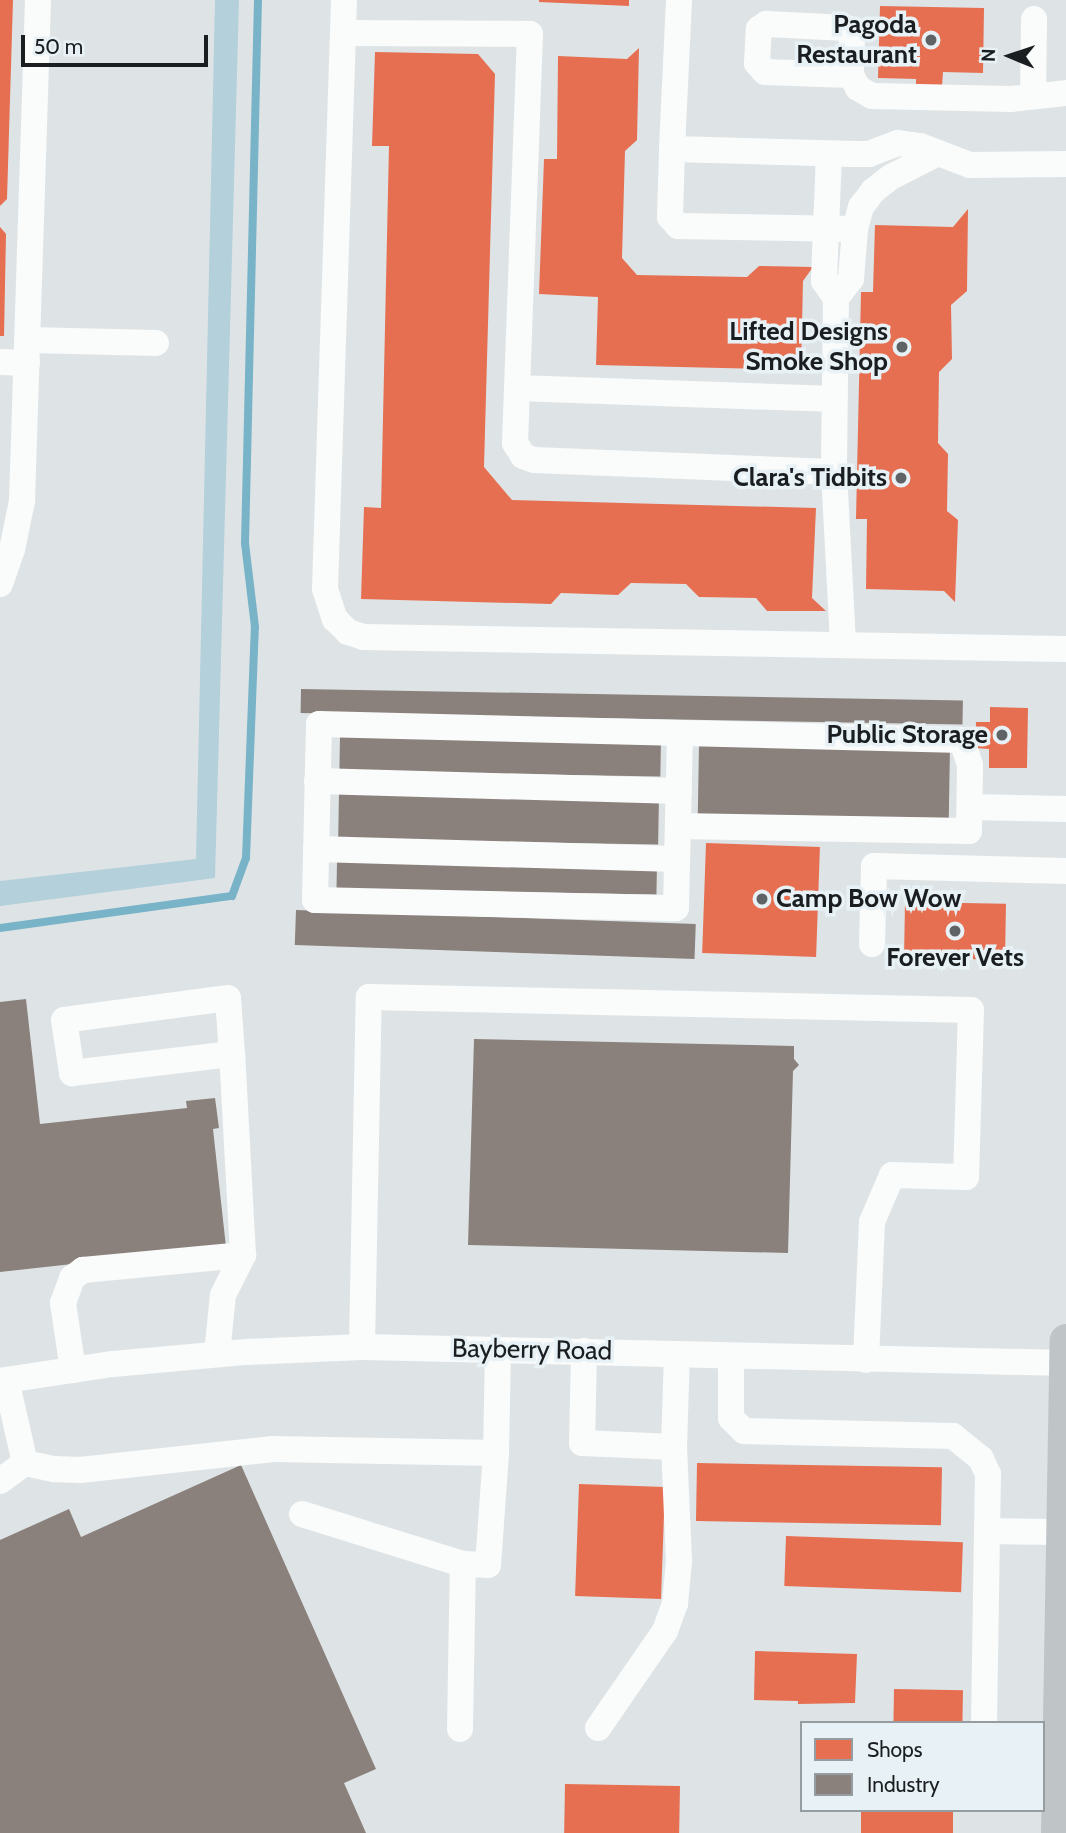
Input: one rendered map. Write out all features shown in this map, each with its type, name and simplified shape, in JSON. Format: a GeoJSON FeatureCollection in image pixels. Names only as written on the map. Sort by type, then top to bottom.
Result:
{"type":"FeatureCollection","features":[{"type":"Feature","properties":{"kind":"main road"},"geometry":{"type":"LineString","coordinates":[[1057,1833],[1066,1355]]}},
{"type":"Feature","properties":{"kind":"street"},"geometry":{"type":"LineString","coordinates":[[0,584],[12,550],[22,501],[38,0]]}},
{"type":"Feature","properties":{"kind":"street"},"geometry":{"type":"LineString","coordinates":[[344,0],[326,589],[335,619],[348,632],[363,637],[1066,649]]}},
{"type":"Feature","properties":{"kind":"street"},"geometry":{"type":"LineString","coordinates":[[679,0],[670,217],[678,226],[855,229]]}},
{"type":"Feature","properties":{"kind":"street"},"geometry":{"type":"LineString","coordinates":[[1033,95],[1034,19]]}},
{"type":"Feature","properties":{"kind":"street"},"geometry":{"type":"LineString","coordinates":[[343,33],[530,34],[515,443],[523,456],[534,460],[834,472]]}},
{"type":"Feature","properties":{"kind":"street"},"geometry":{"type":"LineString","coordinates":[[851,75],[858,88],[872,96],[1011,99],[1066,93]]}},
{"type":"Feature","properties":{"kind":"street"},"geometry":{"type":"LineString","coordinates":[[672,149],[869,154],[898,142],[970,165],[1066,164]]}},
{"type":"Feature","properties":{"kind":"street"},"geometry":{"type":"LineString","coordinates":[[836,298],[851,279],[855,229],[861,207],[873,191],[891,177],[938,153]]}},
{"type":"Feature","properties":{"kind":"street"},"geometry":{"type":"LineString","coordinates":[[829,154],[824,281],[836,298],[834,472],[842,645]]}},
{"type":"Feature","properties":{"kind":"street"},"geometry":{"type":"LineString","coordinates":[[0,362],[27,351],[156,342]]}},
{"type":"Feature","properties":{"kind":"street"},"geometry":{"type":"LineString","coordinates":[[517,388],[835,399]]}},
{"type":"Feature","properties":{"kind":"street"},"geometry":{"type":"LineString","coordinates":[[678,826],[969,831],[970,765],[962,740],[319,724],[315,900],[677,908],[678,791],[680,733]]}},
{"type":"Feature","properties":{"kind":"street"},"geometry":{"type":"LineString","coordinates":[[317,781],[678,791]]}},
{"type":"Feature","properties":{"kind":"street"},"geometry":{"type":"LineString","coordinates":[[970,807],[1066,809]]}},
{"type":"Feature","properties":{"kind":"street"},"geometry":{"type":"LineString","coordinates":[[316,849],[677,859]]}},
{"type":"Feature","properties":{"kind":"street"},"geometry":{"type":"LineString","coordinates":[[872,944],[874,866],[1066,871]]}},
{"type":"Feature","properties":{"kind":"street"},"geometry":{"type":"LineString","coordinates":[[362,1347],[369,997],[971,1010],[966,1177],[892,1175],[872,1223],[866,1360]]}},
{"type":"Feature","properties":{"kind":"street"},"geometry":{"type":"LineString","coordinates":[[217,1354],[223,1295],[243,1255],[232,1054],[228,998],[64,1020],[72,1073],[232,1054]]}},
{"type":"Feature","properties":{"kind":"street"},"geometry":{"type":"LineString","coordinates":[[73,1370],[63,1303],[72,1278],[83,1270],[243,1255]]}},
{"type":"Feature","properties":{"kind":"street","name":"Bayberry Road"},"geometry":{"type":"LineString","coordinates":[[3,1381],[73,1370],[217,1354],[362,1347],[866,1360],[1066,1355]]}},
{"type":"Feature","properties":{"kind":"street"},"geometry":{"type":"LineString","coordinates":[[302,1514],[463,1564],[488,1565],[496,1453],[498,1350]]}},
{"type":"Feature","properties":{"kind":"street"},"geometry":{"type":"LineString","coordinates":[[584,1351],[582,1443],[674,1447]]}},
{"type":"Feature","properties":{"kind":"street"},"geometry":{"type":"LineString","coordinates":[[598,1728],[665,1631],[675,1604],[679,1560],[674,1447],[677,1354]]}},
{"type":"Feature","properties":{"kind":"street"},"geometry":{"type":"LineString","coordinates":[[731,1356],[731,1418],[744,1431],[953,1436],[981,1459],[988,1474],[984,1721]]}},
{"type":"Feature","properties":{"kind":"street"},"geometry":{"type":"LineString","coordinates":[[3,1381],[25,1463]]}},
{"type":"Feature","properties":{"kind":"street"},"geometry":{"type":"LineString","coordinates":[[0,1481],[25,1463],[80,1470],[273,1449],[496,1453]]}},
{"type":"Feature","properties":{"kind":"street"},"geometry":{"type":"LineString","coordinates":[[988,1531],[1063,1532]]}},
{"type":"Feature","properties":{"kind":"street"},"geometry":{"type":"LineString","coordinates":[[460,1729],[463,1564]]}},
{"type":"Feature","properties":{"kind":"shaded area"},"geometry":{"type":"Polygon","coordinates":[[[215,0],[239,0],[215,878],[0,906],[0,881],[196,859],[215,0]]]}},
{"type":"Feature","properties":{"kind":"building: Shops"},"geometry":{"type":"Polygon","coordinates":[[[0,0],[13,0],[7,199],[0,206],[0,0]]]}},
{"type":"Feature","properties":{"kind":"building: Shops"},"geometry":{"type":"Polygon","coordinates":[[[629,0],[629,6],[539,2],[629,0]]]}},
{"type":"Feature","properties":{"kind":"building: Shops","name":"Pagoda Restaurant"},"geometry":{"type":"Polygon","coordinates":[[[880,6],[984,8],[983,73],[943,72],[942,86],[916,86],[916,79],[878,78],[880,6]]]}},
{"type":"Feature","properties":{"kind":"building: Shops"},"geometry":{"type":"Polygon","coordinates":[[[639,48],[637,140],[625,151],[622,258],[637,275],[747,277],[759,266],[813,267],[803,281],[801,370],[596,365],[598,297],[539,294],[544,159],[557,159],[558,56],[627,59],[639,48]]]}},
{"type":"Feature","properties":{"kind":"building: Shops"},"geometry":{"type":"Polygon","coordinates":[[[375,52],[478,54],[495,74],[484,467],[512,500],[816,508],[812,598],[826,611],[767,611],[756,598],[699,597],[686,584],[631,583],[618,595],[561,593],[551,604],[361,599],[364,507],[381,508],[389,146],[372,146],[375,52]]]}},
{"type":"Feature","properties":{"kind":"building: Shops"},"geometry":{"type":"Polygon","coordinates":[[[968,209],[967,291],[951,305],[952,359],[939,372],[938,443],[948,454],[947,511],[958,520],[955,602],[944,591],[866,589],[867,519],[856,519],[861,292],[873,292],[875,225],[953,227],[968,209]]]}},
{"type":"Feature","properties":{"kind":"building: Shops"},"geometry":{"type":"Polygon","coordinates":[[[0,227],[6,234],[4,336],[0,336],[0,227]]]}},
{"type":"Feature","properties":{"kind":"building: Shops","name":"Public Storage"},"geometry":{"type":"Polygon","coordinates":[[[990,707],[1028,708],[1027,768],[989,768],[989,749],[975,748],[976,722],[990,722],[990,707]]]}},
{"type":"Feature","properties":{"kind":"building: Shops","name":"Camp Bow Wow"},"geometry":{"type":"Polygon","coordinates":[[[706,843],[820,847],[816,957],[702,953],[706,843]]]}},
{"type":"Feature","properties":{"kind":"building: Shops","name":"Forever Vets"},"geometry":{"type":"Polygon","coordinates":[[[905,902],[1006,904],[1005,960],[904,958],[905,902]]]}},
{"type":"Feature","properties":{"kind":"building: Shops"},"geometry":{"type":"Polygon","coordinates":[[[697,1463],[942,1467],[941,1525],[696,1521],[697,1463]]]}},
{"type":"Feature","properties":{"kind":"building: Shops"},"geometry":{"type":"Polygon","coordinates":[[[579,1484],[665,1487],[661,1599],[575,1596],[579,1484]]]}},
{"type":"Feature","properties":{"kind":"building: Shops"},"geometry":{"type":"Polygon","coordinates":[[[786,1536],[963,1542],[961,1592],[784,1586],[786,1536]]]}},
{"type":"Feature","properties":{"kind":"building: Shops"},"geometry":{"type":"Polygon","coordinates":[[[755,1651],[857,1654],[855,1703],[798,1704],[798,1701],[754,1700],[755,1651]]]}},
{"type":"Feature","properties":{"kind":"building: Shops"},"geometry":{"type":"Polygon","coordinates":[[[894,1689],[963,1690],[962,1721],[893,1721],[894,1689]]]}},
{"type":"Feature","properties":{"kind":"building: Shops"},"geometry":{"type":"Polygon","coordinates":[[[565,1784],[680,1786],[679,1833],[564,1833],[565,1784]]]}},
{"type":"Feature","properties":{"kind":"building: Shops"},"geometry":{"type":"Polygon","coordinates":[[[861,1812],[953,1812],[953,1833],[861,1833],[861,1812]]]}},
{"type":"Feature","properties":{"kind":"building: Industry"},"geometry":{"type":"Polygon","coordinates":[[[301,689],[963,701],[962,725],[301,713],[301,689]]]}},
{"type":"Feature","properties":{"kind":"building: Industry"},"geometry":{"type":"Polygon","coordinates":[[[340,736],[661,742],[660,777],[339,771],[340,736]]]}},
{"type":"Feature","properties":{"kind":"building: Industry"},"geometry":{"type":"Polygon","coordinates":[[[699,745],[950,749],[949,818],[698,814],[699,745]]]}},
{"type":"Feature","properties":{"kind":"building: Industry"},"geometry":{"type":"Polygon","coordinates":[[[339,792],[659,798],[658,845],[338,839],[339,792]]]}},
{"type":"Feature","properties":{"kind":"building: Industry"},"geometry":{"type":"Polygon","coordinates":[[[337,861],[657,867],[656,895],[337,889],[337,861]]]}},
{"type":"Feature","properties":{"kind":"building: Industry"},"geometry":{"type":"Polygon","coordinates":[[[296,910],[696,924],[695,959],[295,945],[296,910]]]}},
{"type":"Feature","properties":{"kind":"building: Industry"},"geometry":{"type":"Polygon","coordinates":[[[26,999],[40,1124],[187,1108],[186,1101],[215,1098],[219,1128],[213,1129],[226,1247],[0,1272],[0,1002],[26,999]]]}},
{"type":"Feature","properties":{"kind":"building: Industry"},"geometry":{"type":"Polygon","coordinates":[[[474,1039],[794,1046],[794,1059],[799,1065],[793,1071],[788,1253],[468,1245],[474,1039]]]}},
{"type":"Feature","properties":{"kind":"building: Industry"},"geometry":{"type":"Polygon","coordinates":[[[241,1465],[376,1769],[344,1783],[366,1833],[0,1833],[0,1540],[69,1509],[81,1537],[241,1465]]]}},
{"type":"Feature","properties":{"kind":"waterway"},"geometry":{"type":"LineString","coordinates":[[0,928],[232,896],[246,858],[255,627],[245,543],[258,0]]}},
{"type":"Feature","properties":{"kind":"place","name":"Pagoda Restaurant"},"geometry":{"type":"Point","coordinates":[931,40]}},
{"type":"Feature","properties":{"kind":"place","name":"Lifted Designs Smoke Shop"},"geometry":{"type":"Point","coordinates":[902,347]}},
{"type":"Feature","properties":{"kind":"place","name":"Clara's Tidbits"},"geometry":{"type":"Point","coordinates":[901,478]}},
{"type":"Feature","properties":{"kind":"place","name":"Public Storage"},"geometry":{"type":"Point","coordinates":[1002,735]}},
{"type":"Feature","properties":{"kind":"place","name":"Camp Bow Wow"},"geometry":{"type":"Point","coordinates":[762,899]}},
{"type":"Feature","properties":{"kind":"place","name":"Forever Vets"},"geometry":{"type":"Point","coordinates":[955,931]}}]}
